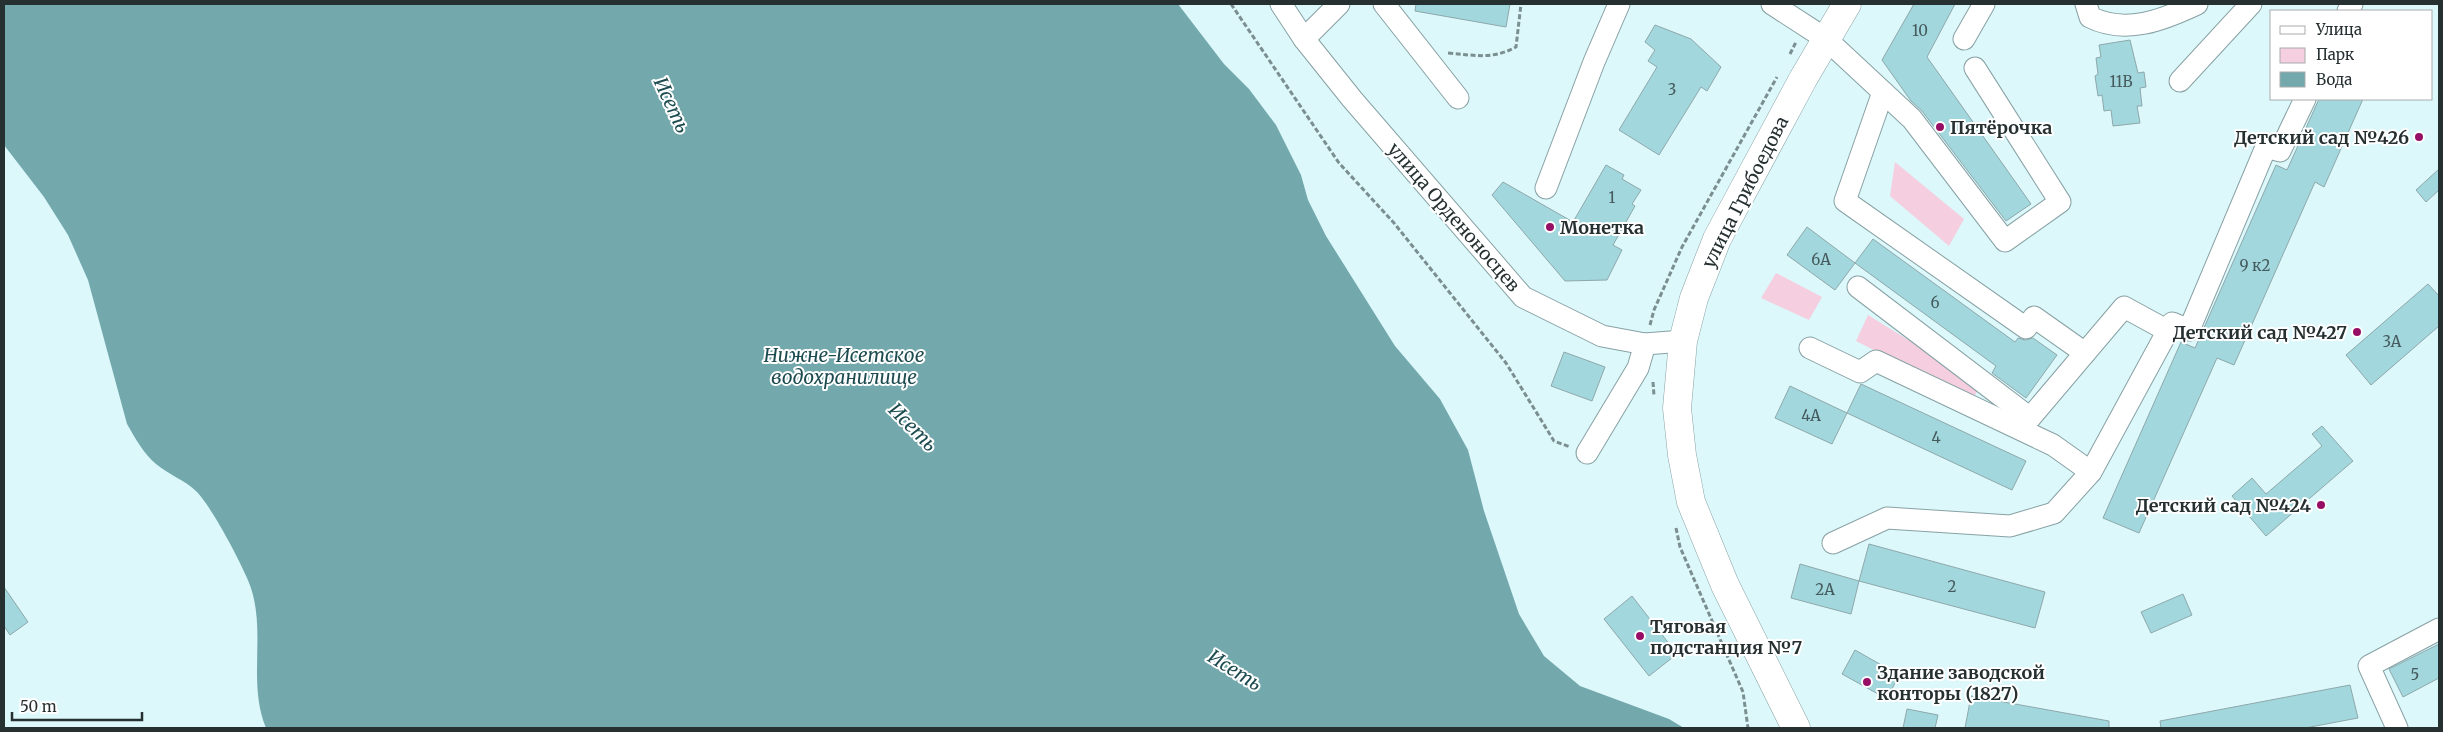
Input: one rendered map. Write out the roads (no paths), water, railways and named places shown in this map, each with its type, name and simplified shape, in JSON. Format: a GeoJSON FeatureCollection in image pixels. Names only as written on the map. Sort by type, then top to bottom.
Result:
{"type":"FeatureCollection","features":[{"type":"Feature","properties":{"kind":"main road","name":"улица Грибоедова"},"geometry":{"type":"LineString","coordinates":[[1796,728],[1725,584],[1692,502],[1682,455],[1677,408],[1683,341],[1694,298],[1717,239],[1847,4]]}},
{"type":"Feature","properties":{"kind":"street","name":"улица Орденоносцев"},"geometry":{"type":"LineString","coordinates":[[1281,4],[1304,39],[1358,107],[1523,296],[1602,336],[1645,344],[1683,341]]}},
{"type":"Feature","properties":{"kind":"street"},"geometry":{"type":"LineString","coordinates":[[1304,39],[1339,4]]}},
{"type":"Feature","properties":{"kind":"street"},"geometry":{"type":"LineString","coordinates":[[1384,4],[1458,98]]}},
{"type":"Feature","properties":{"kind":"street"},"geometry":{"type":"LineString","coordinates":[[1546,188],[1594,62],[1619,4]]}},
{"type":"Feature","properties":{"kind":"street"},"geometry":{"type":"LineString","coordinates":[[1772,4],[1826,39],[1862,70],[1912,119],[2004,241],[2060,202],[1975,68]]}},
{"type":"Feature","properties":{"kind":"street"},"geometry":{"type":"LineString","coordinates":[[1964,39],[1984,4]]}},
{"type":"Feature","properties":{"kind":"street"},"geometry":{"type":"LineString","coordinates":[[2086,4],[2090,17],[2104,24],[2129,25],[2165,19],[2197,4]]}},
{"type":"Feature","properties":{"kind":"street"},"geometry":{"type":"LineString","coordinates":[[2180,81],[2251,4]]}},
{"type":"Feature","properties":{"kind":"street"},"geometry":{"type":"LineString","coordinates":[[1883,92],[1845,201],[2026,328],[2034,317],[2085,353]]}},
{"type":"Feature","properties":{"kind":"street"},"geometry":{"type":"LineString","coordinates":[[1833,542],[1887,518],[2010,526],[2054,513],[2091,472],[2172,323],[2189,330],[2266,147],[2280,151],[2306,100]]}},
{"type":"Feature","properties":{"kind":"street"},"geometry":{"type":"LineString","coordinates":[[1858,287],[2030,418],[2052,445]]}},
{"type":"Feature","properties":{"kind":"street"},"geometry":{"type":"LineString","coordinates":[[2030,418],[2124,307],[2168,331]]}},
{"type":"Feature","properties":{"kind":"street"},"geometry":{"type":"LineString","coordinates":[[1587,453],[1638,368],[1645,344]]}},
{"type":"Feature","properties":{"kind":"street"},"geometry":{"type":"LineString","coordinates":[[1810,348],[1860,372],[1876,361],[2052,445],[2091,472]]}},
{"type":"Feature","properties":{"kind":"street"},"geometry":{"type":"LineString","coordinates":[[2397,728],[2369,666],[2439,629]]}},
{"type":"Feature","properties":{"kind":"water","name":"Нижне-Исетское водохранилище"},"geometry":{"type":"Polygon","coordinates":[[[4,4],[1178,4],[1224,64],[1249,89],[1276,125],[1301,175],[1308,200],[1326,236],[1395,346],[1440,399],[1468,450],[1484,511],[1519,614],[1544,656],[1580,686],[1669,719],[1684,728],[266,728],[260,710],[258,691],[256,615],[253,596],[247,578],[238,558],[203,499],[192,488],[152,460],[140,446],[127,424],[88,280],[68,235],[44,197],[4,145],[4,4]]]}},
{"type":"Feature","properties":{"kind":"place","name":"Пятёрочка"},"geometry":{"type":"Point","coordinates":[1940,127]}},
{"type":"Feature","properties":{"kind":"place","name":"Детский сад №426"},"geometry":{"type":"Point","coordinates":[2419,137]}},
{"type":"Feature","properties":{"kind":"place","name":"Монетка"},"geometry":{"type":"Point","coordinates":[1550,227]}},
{"type":"Feature","properties":{"kind":"place","name":"Детский сад №427"},"geometry":{"type":"Point","coordinates":[2357,332]}},
{"type":"Feature","properties":{"kind":"place","name":"Детский сад №424"},"geometry":{"type":"Point","coordinates":[2321,505]}},
{"type":"Feature","properties":{"kind":"place","name":"Тяговая подстанция №7"},"geometry":{"type":"Point","coordinates":[1640,636]}},
{"type":"Feature","properties":{"kind":"place","name":"Здание заводской конторы (1827)"},"geometry":{"type":"Point","coordinates":[1867,682]}},
{"type":"Feature","properties":{"kind":"water label","name":"Исеть"},"geometry":{"type":"Point","coordinates":[672,105]}},
{"type":"Feature","properties":{"kind":"water label","name":"Исеть"},"geometry":{"type":"Point","coordinates":[913,427]}},
{"type":"Feature","properties":{"kind":"water label","name":"Исеть"},"geometry":{"type":"Point","coordinates":[1235,670]}}]}
